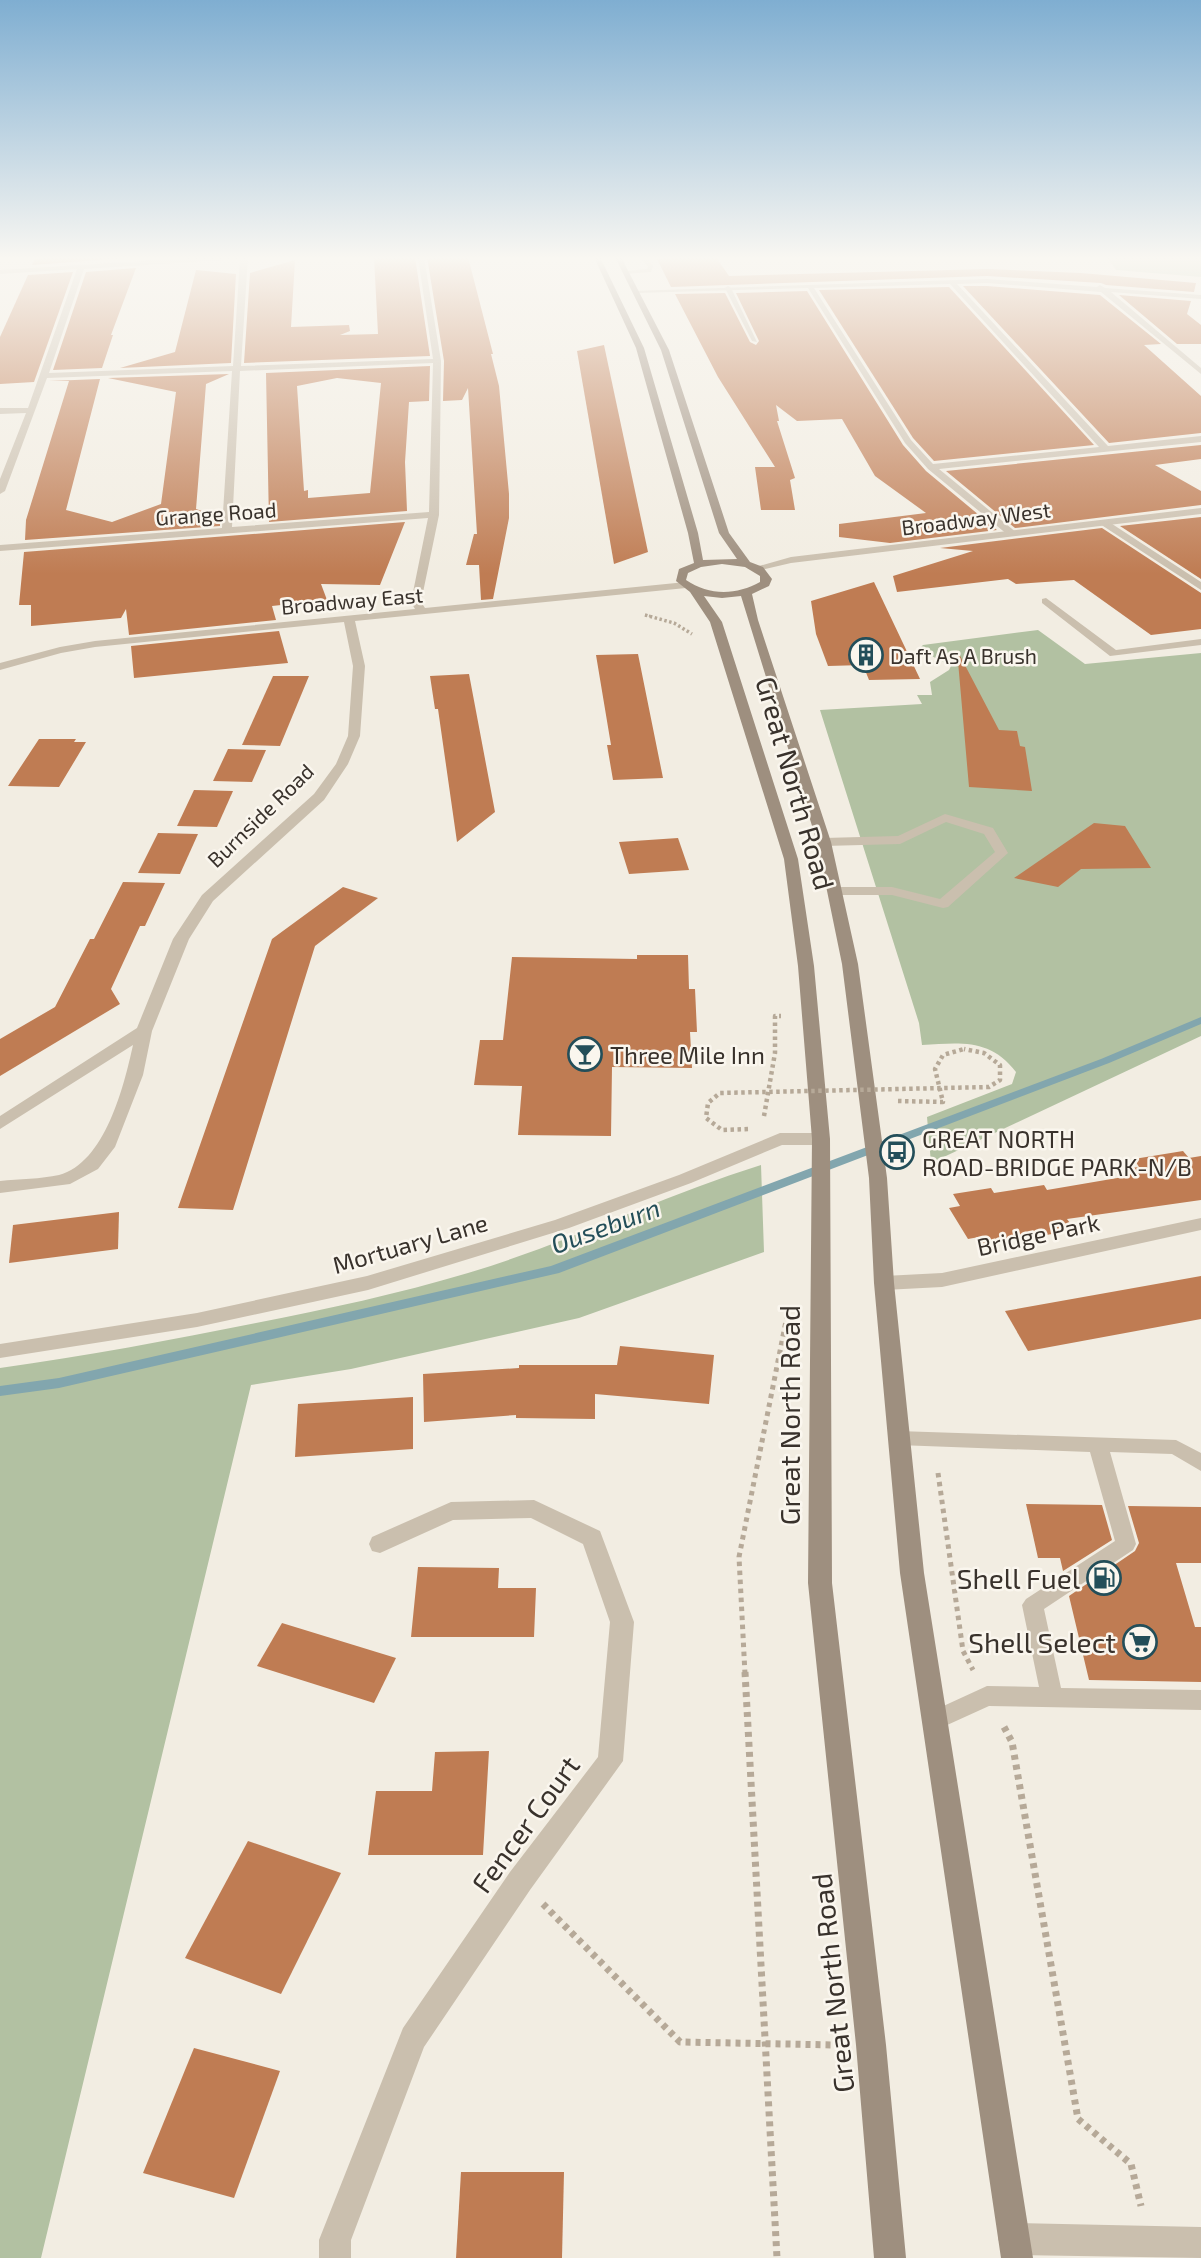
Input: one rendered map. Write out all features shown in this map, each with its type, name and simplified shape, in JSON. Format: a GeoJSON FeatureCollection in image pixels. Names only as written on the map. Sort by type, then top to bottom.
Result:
{"type":"FeatureCollection","features":[{"type":"Feature","properties":{"kind":"main road"},"geometry":{"type":"LineString","coordinates":[[644,362],[693,533],[699,564]]}},
{"type":"Feature","properties":{"kind":"main road"},"geometry":{"type":"LineString","coordinates":[[669,362],[724,533],[751,566],[767,579],[765,584],[746,593],[719,594],[690,587],[681,581],[683,571],[699,564],[722,561],[751,566]]}},
{"type":"Feature","properties":{"kind":"main road","name":"Great North Road"},"geometry":{"type":"LineString","coordinates":[[690,587],[716,622],[791,859],[805,953],[821,1139],[820,1583],[871,2045],[890,2258]]}},
{"type":"Feature","properties":{"kind":"main road","name":"Great North Road"},"geometry":{"type":"LineString","coordinates":[[746,593],[752,620],[824,842],[837,891],[858,1016],[878,1178],[884,1283],[912,1573],[1015,2249]]}},
{"type":"Feature","properties":{"kind":"street"},"geometry":{"type":"LineString","coordinates":[[0,491],[49,362]]}},
{"type":"Feature","properties":{"kind":"street"},"geometry":{"type":"LineString","coordinates":[[227,532],[238,362]]}},
{"type":"Feature","properties":{"kind":"street"},"geometry":{"type":"LineString","coordinates":[[44,376],[422,362]]}},
{"type":"Feature","properties":{"kind":"street"},"geometry":{"type":"LineString","coordinates":[[422,612],[416,602],[434,515],[437,362]]}},
{"type":"Feature","properties":{"kind":"street"},"geometry":{"type":"LineString","coordinates":[[857,362],[896,425],[931,467],[1013,533]]}},
{"type":"Feature","properties":{"kind":"street"},"geometry":{"type":"LineString","coordinates":[[1026,362],[1106,449]]}},
{"type":"Feature","properties":{"kind":"street"},"geometry":{"type":"LineString","coordinates":[[0,411],[31,410]]}},
{"type":"Feature","properties":{"kind":"street"},"geometry":{"type":"LineString","coordinates":[[931,467],[1201,439]]}},
{"type":"Feature","properties":{"kind":"street","name":"Broadway West"},"geometry":{"type":"LineString","coordinates":[[751,566],[1201,511]]}},
{"type":"Feature","properties":{"kind":"street","name":"Grange Road"},"geometry":{"type":"LineString","coordinates":[[0,548],[434,515]]}},
{"type":"Feature","properties":{"kind":"street"},"geometry":{"type":"LineString","coordinates":[[1103,522],[1201,587]]}},
{"type":"Feature","properties":{"kind":"street","name":"Broadway East"},"geometry":{"type":"LineString","coordinates":[[0,667],[95,644],[690,587]]}},
{"type":"Feature","properties":{"kind":"street"},"geometry":{"type":"LineString","coordinates":[[1046,601],[1114,654],[1201,642]]}},
{"type":"Feature","properties":{"kind":"street","name":"Burnside Road"},"geometry":{"type":"LineString","coordinates":[[0,1187],[64,1180],[92,1165],[106,1147],[135,1075],[144,1031],[181,939],[207,898],[319,797],[342,764],[354,736],[359,666],[349,619]]}},
{"type":"Feature","properties":{"kind":"street"},"geometry":{"type":"LineString","coordinates":[[0,652],[24,660]]}},
{"type":"Feature","properties":{"kind":"street"},"geometry":{"type":"LineString","coordinates":[[0,1124],[144,1031]]}},
{"type":"Feature","properties":{"kind":"street","name":"Mortuary Lane"},"geometry":{"type":"LineString","coordinates":[[0,1350],[197,1320],[368,1283],[562,1224],[685,1179],[780,1139],[821,1139]]}},
{"type":"Feature","properties":{"kind":"street","name":"Bridge Park"},"geometry":{"type":"LineString","coordinates":[[884,1283],[942,1280],[1201,1224]]}},
{"type":"Feature","properties":{"kind":"street","name":"Fencer Court"},"geometry":{"type":"LineString","coordinates":[[335,2258],[335,2240],[413,2038],[520,1881],[610,1762],[622,1622],[592,1538],[534,1509],[451,1511],[380,1544]]}},
{"type":"Feature","properties":{"kind":"street"},"geometry":{"type":"LineString","coordinates":[[1015,2249],[1201,2243]]}},
{"type":"Feature","properties":{"kind":"lane"},"geometry":{"type":"LineString","coordinates":[[824,842],[900,840],[945,818],[989,831],[1002,853],[943,904],[892,891],[837,891]]}},
{"type":"Feature","properties":{"kind":"lane"},"geometry":{"type":"LineString","coordinates":[[898,1438],[1176,1447],[1201,1462]]}},
{"type":"Feature","properties":{"kind":"lane"},"geometry":{"type":"LineString","coordinates":[[1052,1697],[1033,1605],[1125,1544],[1098,1445]]}},
{"type":"Feature","properties":{"kind":"lane"},"geometry":{"type":"LineString","coordinates":[[934,1721],[988,1696],[1201,1700]]}},
{"type":"Feature","properties":{"kind":"path"},"geometry":{"type":"LineString","coordinates":[[775,1016],[775,1053],[764,1118],[748,1129],[722,1130],[706,1118],[708,1103],[720,1093],[989,1087],[1000,1080],[1000,1065],[984,1053],[964,1049],[943,1055],[935,1069],[943,1102],[897,1101],[895,1077]]}},
{"type":"Feature","properties":{"kind":"path"},"geometry":{"type":"LineString","coordinates":[[777,2258],[739,1557],[788,1310]]}},
{"type":"Feature","properties":{"kind":"path"},"geometry":{"type":"LineString","coordinates":[[520,1881],[680,2042],[871,2045]]}},
{"type":"Feature","properties":{"kind":"green space"},"geometry":{"type":"Polygon","coordinates":[[[1038,630],[1085,664],[1201,653],[1201,1036],[931,1163],[927,1117],[1012,1084],[1016,1072],[996,1053],[985,1048],[962,1044],[922,1045],[919,1023],[820,710],[922,704],[917,695],[932,695],[930,682],[951,666],[922,651],[920,648],[923,645],[1038,630]]]}},
{"type":"Feature","properties":{"kind":"green space"},"geometry":{"type":"Polygon","coordinates":[[[761,1165],[764,1252],[579,1318],[351,1369],[251,1385],[41,2258],[0,2258],[0,1368],[192,1336],[415,1288],[505,1261],[761,1165]]]}},
{"type":"Feature","properties":{"kind":"building"},"geometry":{"type":"Polygon","coordinates":[[[0,362],[41,362],[34,382],[0,384],[0,362]]]}},
{"type":"Feature","properties":{"kind":"building"},"geometry":{"type":"Polygon","coordinates":[[[56,362],[104,362],[102,368],[53,370],[56,362]]]}},
{"type":"Feature","properties":{"kind":"building"},"geometry":{"type":"Polygon","coordinates":[[[139,362],[231,362],[231,363],[120,368],[139,362]]]}},
{"type":"Feature","properties":{"kind":"building"},"geometry":{"type":"Polygon","coordinates":[[[444,362],[493,362],[499,386],[509,518],[493,599],[481,600],[479,565],[466,565],[474,534],[477,534],[468,388],[462,400],[443,401],[444,362]]]}},
{"type":"Feature","properties":{"kind":"building"},"geometry":{"type":"Polygon","coordinates":[[[579,362],[608,362],[648,552],[614,564],[579,362]]]}},
{"type":"Feature","properties":{"kind":"building"},"geometry":{"type":"Polygon","coordinates":[[[710,362],[851,362],[903,445],[926,471],[997,530],[890,543],[839,537],[839,524],[926,513],[875,476],[842,419],[797,421],[776,405],[777,421],[795,478],[790,480],[795,510],[761,510],[755,467],[775,467],[710,362]]]}},
{"type":"Feature","properties":{"kind":"building"},"geometry":{"type":"Polygon","coordinates":[[[865,362],[1018,362],[1094,445],[934,461],[913,438],[865,362]]]}},
{"type":"Feature","properties":{"kind":"building"},"geometry":{"type":"Polygon","coordinates":[[[1034,362],[1163,362],[1201,396],[1201,433],[1109,443],[1034,362]]]}},
{"type":"Feature","properties":{"kind":"building"},"geometry":{"type":"Polygon","coordinates":[[[430,366],[429,401],[409,402],[405,462],[407,511],[269,522],[266,373],[430,366]],[[337,378],[297,386],[304,491],[308,490],[308,498],[370,493],[381,383],[337,378]]]}},
{"type":"Feature","properties":{"kind":"building"},"geometry":{"type":"Polygon","coordinates":[[[229,374],[206,384],[196,509],[220,517],[220,526],[25,540],[26,520],[69,381],[49,381],[100,379],[66,510],[112,522],[161,504],[176,392],[108,378],[229,374]]]}},
{"type":"Feature","properties":{"kind":"building"},"geometry":{"type":"Polygon","coordinates":[[[1201,445],[1201,459],[1155,465],[1201,491],[1201,505],[1015,528],[946,471],[1201,445]]]}},
{"type":"Feature","properties":{"kind":"building"},"geometry":{"type":"Polygon","coordinates":[[[1201,517],[1201,579],[1120,526],[1201,517]]]}},
{"type":"Feature","properties":{"kind":"building"},"geometry":{"type":"Polygon","coordinates":[[[405,522],[380,585],[321,584],[327,600],[272,606],[276,620],[129,635],[126,609],[121,618],[31,626],[31,605],[19,605],[24,552],[405,522]]]}},
{"type":"Feature","properties":{"kind":"building"},"geometry":{"type":"Polygon","coordinates":[[[1102,528],[1201,593],[1201,629],[1151,635],[1074,580],[1016,584],[1008,579],[897,592],[893,576],[973,551],[940,548],[1102,528]]]}},
{"type":"Feature","properties":{"kind":"building"},"geometry":{"type":"Polygon","coordinates":[[[874,582],[920,679],[869,680],[863,665],[828,666],[816,634],[811,601],[874,582]]]}},
{"type":"Feature","properties":{"kind":"building"},"geometry":{"type":"Polygon","coordinates":[[[279,631],[288,663],[134,678],[131,646],[279,631]]]}},
{"type":"Feature","properties":{"kind":"building"},"geometry":{"type":"Polygon","coordinates":[[[957,650],[999,730],[1017,731],[1020,746],[1025,747],[1032,791],[969,787],[957,650]]]}},
{"type":"Feature","properties":{"kind":"building"},"geometry":{"type":"Polygon","coordinates":[[[638,654],[663,778],[613,780],[607,745],[611,745],[596,655],[638,654]]]}},
{"type":"Feature","properties":{"kind":"building"},"geometry":{"type":"Polygon","coordinates":[[[469,674],[495,812],[457,842],[438,709],[435,709],[430,676],[469,674]]]}},
{"type":"Feature","properties":{"kind":"building"},"geometry":{"type":"Polygon","coordinates":[[[273,676],[309,676],[280,746],[242,745],[273,676]]]}},
{"type":"Feature","properties":{"kind":"building"},"geometry":{"type":"Polygon","coordinates":[[[39,739],[76,739],[74,742],[86,742],[59,787],[8,786],[39,739]]]}},
{"type":"Feature","properties":{"kind":"building"},"geometry":{"type":"Polygon","coordinates":[[[228,749],[266,750],[252,782],[213,781],[228,749]]]}},
{"type":"Feature","properties":{"kind":"building"},"geometry":{"type":"Polygon","coordinates":[[[194,790],[233,791],[217,827],[177,826],[194,790]]]}},
{"type":"Feature","properties":{"kind":"building"},"geometry":{"type":"Polygon","coordinates":[[[1094,823],[1125,826],[1151,868],[1081,869],[1058,887],[1014,878],[1094,823]]]}},
{"type":"Feature","properties":{"kind":"building"},"geometry":{"type":"Polygon","coordinates":[[[158,833],[198,834],[180,874],[138,873],[158,833]]]}},
{"type":"Feature","properties":{"kind":"building"},"geometry":{"type":"Polygon","coordinates":[[[678,838],[689,870],[629,874],[619,842],[678,838]]]}},
{"type":"Feature","properties":{"kind":"building"},"geometry":{"type":"Polygon","coordinates":[[[123,882],[165,883],[145,926],[140,926],[111,989],[120,1004],[0,1076],[0,1039],[55,1007],[123,882]]]}},
{"type":"Feature","properties":{"kind":"building"},"geometry":{"type":"Polygon","coordinates":[[[343,887],[378,898],[315,946],[233,1210],[178,1208],[272,939],[343,887]]]}},
{"type":"Feature","properties":{"kind":"building","name":"Three Mile Inn"},"geometry":{"type":"Polygon","coordinates":[[[637,955],[688,955],[689,989],[695,989],[697,1032],[690,1032],[692,1068],[612,1067],[611,1136],[518,1135],[522,1086],[474,1085],[480,1040],[503,1040],[512,957],[637,959],[637,955]]]}},
{"type":"Feature","properties":{"kind":"building"},"geometry":{"type":"Polygon","coordinates":[[[1183,1151],[1189,1158],[1201,1156],[1201,1200],[1067,1219],[1075,1230],[984,1246],[979,1237],[968,1239],[949,1208],[960,1206],[953,1194],[991,1188],[994,1193],[1044,1185],[1047,1190],[1129,1176],[1123,1169],[1139,1167],[1134,1159],[1183,1151]]]}},
{"type":"Feature","properties":{"kind":"building"},"geometry":{"type":"Polygon","coordinates":[[[119,1212],[118,1249],[9,1263],[13,1225],[119,1212]]]}},
{"type":"Feature","properties":{"kind":"building"},"geometry":{"type":"Polygon","coordinates":[[[1201,1276],[1201,1319],[1028,1351],[1005,1311],[1201,1276]]]}},
{"type":"Feature","properties":{"kind":"building"},"geometry":{"type":"Polygon","coordinates":[[[620,1346],[714,1355],[709,1404],[595,1394],[595,1419],[516,1418],[516,1415],[424,1422],[423,1374],[519,1368],[519,1365],[617,1365],[620,1346]]]}},
{"type":"Feature","properties":{"kind":"building"},"geometry":{"type":"Polygon","coordinates":[[[413,1397],[413,1449],[295,1457],[298,1404],[413,1397]]]}},
{"type":"Feature","properties":{"kind":"building"},"geometry":{"type":"Polygon","coordinates":[[[1026,1504],[1102,1505],[1112,1540],[1063,1571],[1060,1558],[1038,1558],[1026,1504]]]}},
{"type":"Feature","properties":{"kind":"building"},"geometry":{"type":"Polygon","coordinates":[[[1128,1506],[1201,1507],[1201,1563],[1176,1563],[1195,1627],[1201,1627],[1201,1682],[1089,1680],[1069,1596],[1135,1551],[1139,1543],[1128,1506]]]}},
{"type":"Feature","properties":{"kind":"building"},"geometry":{"type":"Polygon","coordinates":[[[418,1567],[499,1568],[498,1588],[536,1588],[534,1637],[411,1637],[418,1567]]]}},
{"type":"Feature","properties":{"kind":"building"},"geometry":{"type":"Polygon","coordinates":[[[282,1623],[396,1658],[374,1703],[257,1666],[282,1623]]]}},
{"type":"Feature","properties":{"kind":"building"},"geometry":{"type":"Polygon","coordinates":[[[489,1751],[483,1855],[368,1855],[376,1791],[432,1791],[435,1752],[489,1751]]]}},
{"type":"Feature","properties":{"kind":"building"},"geometry":{"type":"Polygon","coordinates":[[[248,1841],[341,1873],[281,1994],[185,1958],[248,1841]]]}},
{"type":"Feature","properties":{"kind":"building"},"geometry":{"type":"Polygon","coordinates":[[[194,2048],[280,2071],[234,2198],[143,2173],[194,2048]]]}},
{"type":"Feature","properties":{"kind":"building"},"geometry":{"type":"Polygon","coordinates":[[[461,2172],[564,2172],[562,2258],[456,2258],[461,2172]]]}},
{"type":"Feature","properties":{"kind":"waterway","name":"Ouseburn"},"geometry":{"type":"LineString","coordinates":[[0,1391],[59,1383],[554,1270],[1105,1061],[1201,1020]]}},
{"type":"Feature","properties":{"kind":"place","name":"Daft As A Brush"},"geometry":{"type":"Point","coordinates":[866,655]}},
{"type":"Feature","properties":{"kind":"place","name":"Three Mile Inn"},"geometry":{"type":"Point","coordinates":[585,1054]}},
{"type":"Feature","properties":{"kind":"place","name":"GREAT NORTH ROAD-BRIDGE PARK-N/B"},"geometry":{"type":"Point","coordinates":[897,1152]}},
{"type":"Feature","properties":{"kind":"place","name":"Shell Fuel"},"geometry":{"type":"Point","coordinates":[1104,1578]}},
{"type":"Feature","properties":{"kind":"place","name":"Shell Select"},"geometry":{"type":"Point","coordinates":[1140,1642]}}]}
